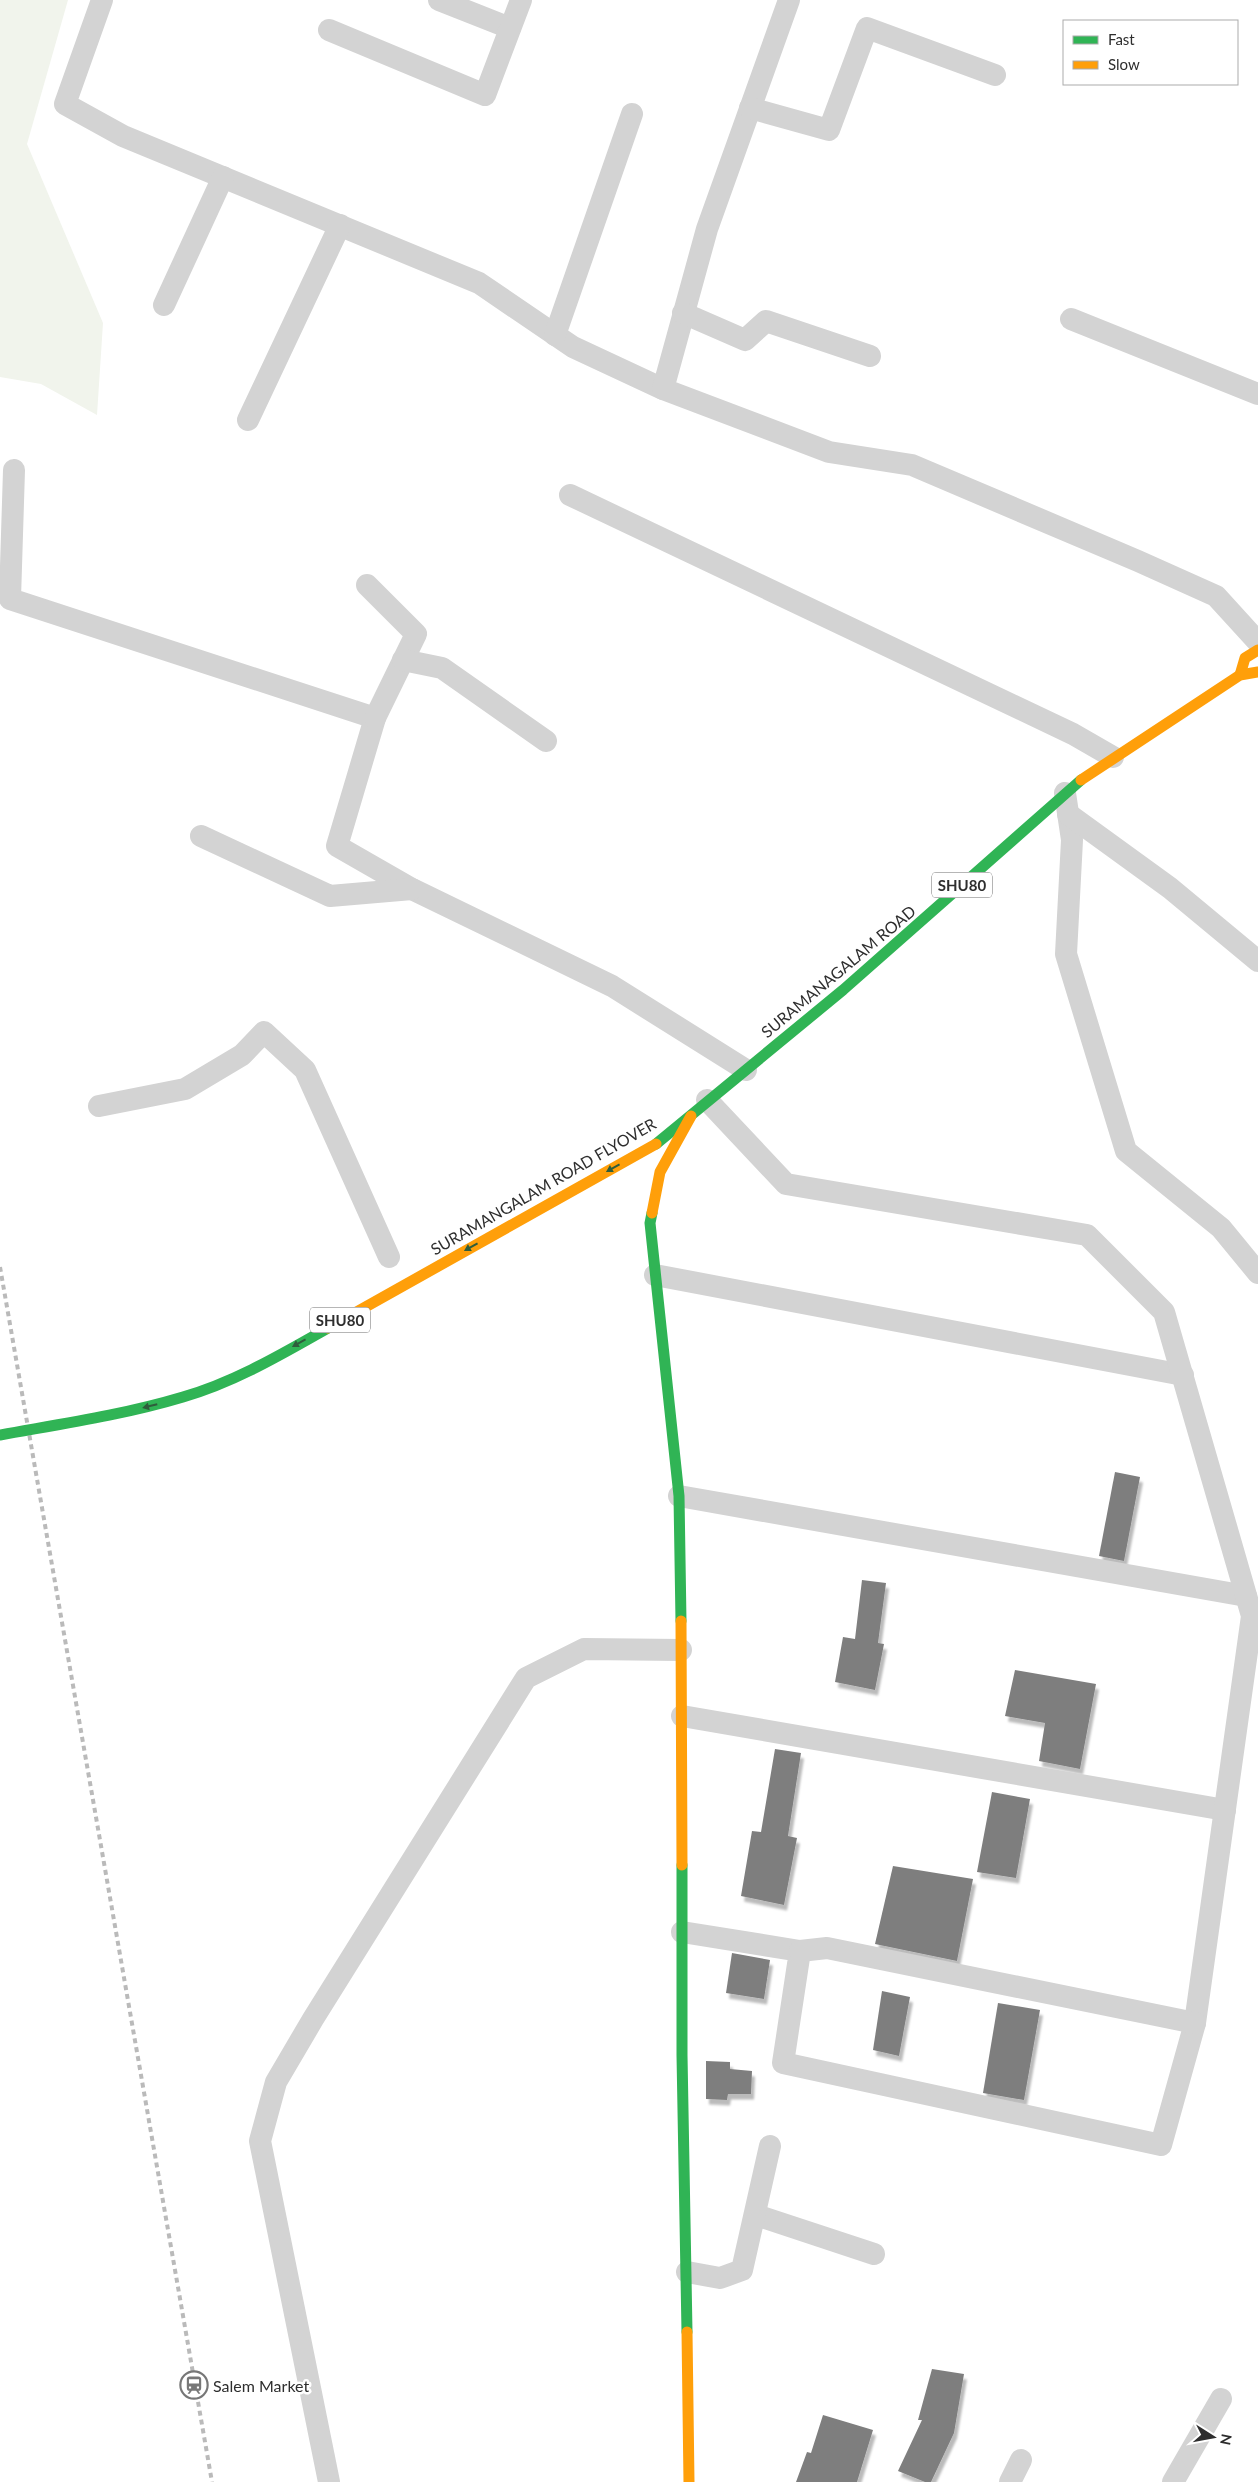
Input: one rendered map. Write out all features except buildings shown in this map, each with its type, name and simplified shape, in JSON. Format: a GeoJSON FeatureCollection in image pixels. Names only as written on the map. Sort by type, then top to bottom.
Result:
{"type":"FeatureCollection","features":[{"type":"Feature","properties":{"kind":"main road","name":"SURAMANAGALAM ROAD"},"geometry":{"type":"LineString","coordinates":[[1240,675],[1245,658],[1258,650]]}},
{"type":"Feature","properties":{"kind":"main road","name":"SURAMANAGALAM ROAD"},"geometry":{"type":"LineString","coordinates":[[701,1105],[844,990],[1067,804],[1113,757],[1240,675],[1258,672]]}},
{"type":"Feature","properties":{"kind":"main road","name":"SURAMANGALAM ROAD FLYOVER"},"geometry":{"type":"LineString","coordinates":[[667,1120],[701,1105]]}},
{"type":"Feature","properties":{"kind":"main road","name":"SURAMANGALAM ROAD FLYOVER"},"geometry":{"type":"LineString","coordinates":[[0,1435],[114,1415],[176,1399],[256,1368],[656,1144],[701,1105]]}},
{"type":"Feature","properties":{"kind":"main road"},"geometry":{"type":"LineString","coordinates":[[689,2482],[679,1496],[650,1223],[660,1172],[701,1105]]}},
{"type":"Feature","properties":{"kind":"street"},"geometry":{"type":"LineString","coordinates":[[102,0],[65,104],[123,136],[479,283],[572,347],[663,389],[828,452],[912,465],[1216,596],[1258,642]]}},
{"type":"Feature","properties":{"kind":"street"},"geometry":{"type":"LineString","coordinates":[[439,0],[510,28]]}},
{"type":"Feature","properties":{"kind":"street"},"geometry":{"type":"LineString","coordinates":[[329,30],[485,95],[521,0]]}},
{"type":"Feature","properties":{"kind":"street"},"geometry":{"type":"LineString","coordinates":[[663,389],[707,229],[789,0]]}},
{"type":"Feature","properties":{"kind":"street"},"geometry":{"type":"LineString","coordinates":[[750,108],[829,130],[867,28],[995,75]]}},
{"type":"Feature","properties":{"kind":"street"},"geometry":{"type":"LineString","coordinates":[[555,335],[632,114]]}},
{"type":"Feature","properties":{"kind":"street"},"geometry":{"type":"LineString","coordinates":[[164,304],[223,177]]}},
{"type":"Feature","properties":{"kind":"street"},"geometry":{"type":"LineString","coordinates":[[248,420],[340,225]]}},
{"type":"Feature","properties":{"kind":"street"},"geometry":{"type":"LineString","coordinates":[[683,313],[745,340],[766,322],[870,356]]}},
{"type":"Feature","properties":{"kind":"street"},"geometry":{"type":"LineString","coordinates":[[1070,319],[1258,394]]}},
{"type":"Feature","properties":{"kind":"street"},"geometry":{"type":"LineString","coordinates":[[14,470],[10,599],[375,718]]}},
{"type":"Feature","properties":{"kind":"street"},"geometry":{"type":"LineString","coordinates":[[570,495],[1074,734],[1113,757]]}},
{"type":"Feature","properties":{"kind":"street"},"geometry":{"type":"LineString","coordinates":[[367,585],[416,634],[375,718],[337,846],[412,889],[612,986],[746,1070]]}},
{"type":"Feature","properties":{"kind":"street"},"geometry":{"type":"LineString","coordinates":[[403,660],[442,668],[546,742]]}},
{"type":"Feature","properties":{"kind":"street"},"geometry":{"type":"LineString","coordinates":[[1067,804],[1258,960]]}},
{"type":"Feature","properties":{"kind":"street"},"geometry":{"type":"LineString","coordinates":[[1067,804],[1072,840],[1066,954],[1126,1151],[1221,1228],[1258,1273]]}},
{"type":"Feature","properties":{"kind":"street"},"geometry":{"type":"LineString","coordinates":[[201,836],[330,896],[412,889]]}},
{"type":"Feature","properties":{"kind":"street"},"geometry":{"type":"LineString","coordinates":[[99,1106],[185,1089],[242,1055],[264,1032],[305,1070],[390,1257]]}},
{"type":"Feature","properties":{"kind":"street"},"geometry":{"type":"LineString","coordinates":[[701,1105],[786,1184],[1087,1235],[1164,1312],[1252,1616],[1196,2023],[1161,2145],[783,2063],[800,1951]]}},
{"type":"Feature","properties":{"kind":"street"},"geometry":{"type":"LineString","coordinates":[[655,1275],[1183,1375]]}},
{"type":"Feature","properties":{"kind":"street"},"geometry":{"type":"LineString","coordinates":[[679,1496],[1246,1596]]}},
{"type":"Feature","properties":{"kind":"street"},"geometry":{"type":"LineString","coordinates":[[329,2482],[260,2141],[276,2082],[313,2019],[526,1678],[584,1649],[680,1650]]}},
{"type":"Feature","properties":{"kind":"street"},"geometry":{"type":"LineString","coordinates":[[682,1716],[1225,1810]]}},
{"type":"Feature","properties":{"kind":"street"},"geometry":{"type":"LineString","coordinates":[[682,1932],[800,1951],[828,1948],[1196,2023]]}},
{"type":"Feature","properties":{"kind":"street"},"geometry":{"type":"LineString","coordinates":[[687,2272],[720,2278],[742,2270],[756,2215],[770,2146]]}},
{"type":"Feature","properties":{"kind":"street"},"geometry":{"type":"LineString","coordinates":[[756,2215],[874,2254]]}},
{"type":"Feature","properties":{"kind":"street"},"geometry":{"type":"LineString","coordinates":[[1173,2482],[1221,2399]]}},
{"type":"Feature","properties":{"kind":"street"},"geometry":{"type":"LineString","coordinates":[[1010,2482],[1021,2460]]}},
{"type":"Feature","properties":{"kind":"shaded area"},"geometry":{"type":"Polygon","coordinates":[[[0,0],[68,0],[27,144],[103,323],[97,415],[41,384],[0,377],[0,0]]]}},
{"type":"Feature","properties":{"kind":"railway"},"geometry":{"type":"LineString","coordinates":[[0,1267],[212,2482]]}},
{"type":"Feature","properties":{"kind":"traffic: fast"},"geometry":{"type":"LineString","coordinates":[[656,1144],[843,990],[1081,780]]}},
{"type":"Feature","properties":{"kind":"traffic: fast"},"geometry":{"type":"LineString","coordinates":[[652,1213],[650,1223],[679,1496],[681,1621]]}},
{"type":"Feature","properties":{"kind":"traffic: fast"},"geometry":{"type":"LineString","coordinates":[[0,1435],[115,1414],[202,1391],[258,1367],[328,1328]]}},
{"type":"Feature","properties":{"kind":"traffic: fast"},"geometry":{"type":"LineString","coordinates":[[682,1865],[682,2055],[687,2332]]}},
{"type":"Feature","properties":{"kind":"traffic: slow"},"geometry":{"type":"LineString","coordinates":[[1240,675],[1245,658],[1258,650]]}},
{"type":"Feature","properties":{"kind":"traffic: slow"},"geometry":{"type":"LineString","coordinates":[[1081,780],[1240,675],[1258,672]]}},
{"type":"Feature","properties":{"kind":"traffic: slow"},"geometry":{"type":"LineString","coordinates":[[652,1213],[660,1172],[691,1116]]}},
{"type":"Feature","properties":{"kind":"traffic: slow"},"geometry":{"type":"LineString","coordinates":[[328,1328],[656,1144]]}},
{"type":"Feature","properties":{"kind":"traffic: slow"},"geometry":{"type":"LineString","coordinates":[[681,1621],[682,1865]]}},
{"type":"Feature","properties":{"kind":"traffic: slow"},"geometry":{"type":"LineString","coordinates":[[687,2332],[689,2482]]}},
{"type":"Feature","properties":{"kind":"place","name":"Salem Market"},"geometry":{"type":"Point","coordinates":[194,2385]}}]}
